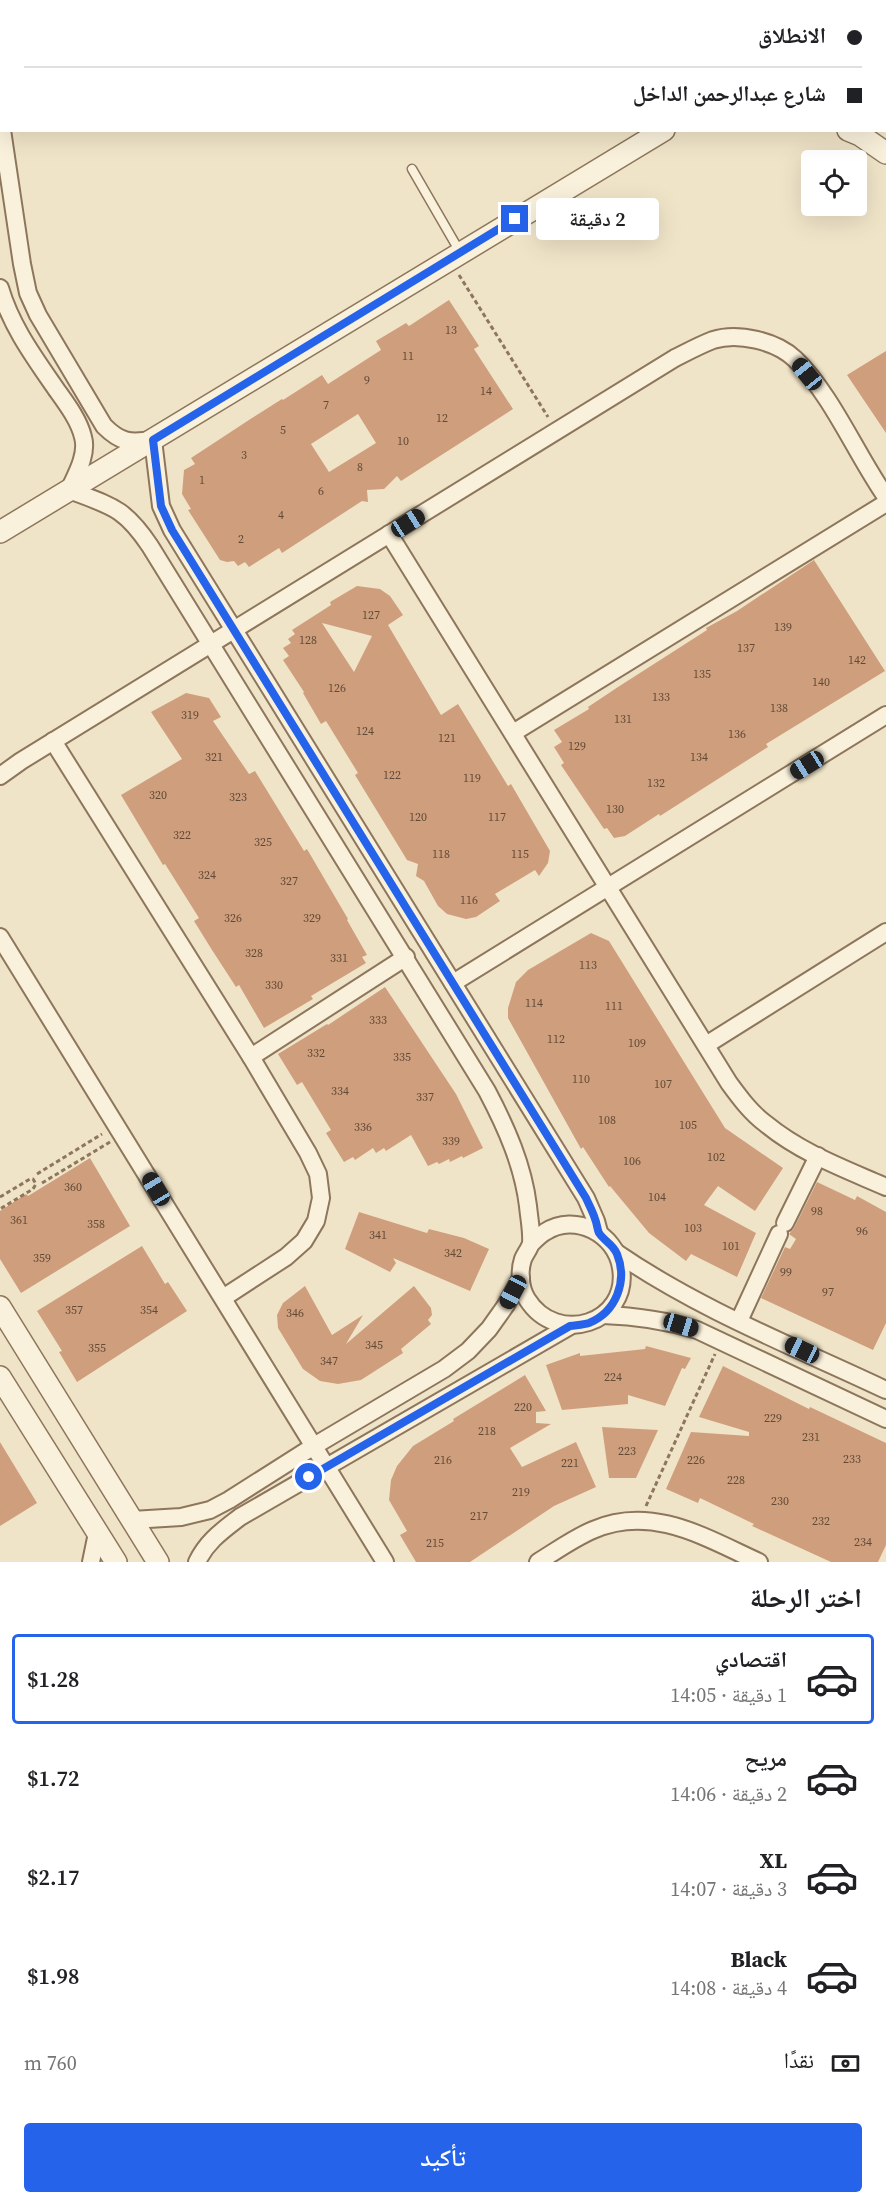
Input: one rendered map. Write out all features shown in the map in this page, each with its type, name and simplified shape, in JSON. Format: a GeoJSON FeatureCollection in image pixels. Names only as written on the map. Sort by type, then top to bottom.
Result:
{"type":"FeatureCollection","features":[{"type":"Feature","properties":{"kind":"street"},"geometry":{"type":"LineString","coordinates":[[3,132],[22,264],[28,293],[38,315],[104,426],[114,437],[131,443],[153,440]]}},
{"type":"Feature","properties":{"kind":"street"},"geometry":{"type":"LineString","coordinates":[[0,532],[661,132]]}},
{"type":"Feature","properties":{"kind":"street"},"geometry":{"type":"LineString","coordinates":[[853,132],[886,153]]}},
{"type":"Feature","properties":{"kind":"street"},"geometry":{"type":"LineString","coordinates":[[0,288],[6,309],[24,342],[72,414],[84,438],[80,466],[69,490]]}},
{"type":"Feature","properties":{"kind":"street"},"geometry":{"type":"LineString","coordinates":[[0,776],[53,741],[675,358],[713,340],[736,337],[756,340],[776,347],[794,358],[820,391],[886,497]]}},
{"type":"Feature","properties":{"kind":"street"},"geometry":{"type":"LineString","coordinates":[[153,440],[161,506],[172,530],[586,1198],[598,1232]]}},
{"type":"Feature","properties":{"kind":"street"},"geometry":{"type":"LineString","coordinates":[[69,490],[116,507],[135,524],[406,957],[487,1091],[506,1127],[519,1164],[527,1204],[531,1244]]}},
{"type":"Feature","properties":{"kind":"street"},"geometry":{"type":"LineString","coordinates":[[513,733],[886,503]]}},
{"type":"Feature","properties":{"kind":"street"},"geometry":{"type":"LineString","coordinates":[[389,534],[729,1083],[746,1105],[788,1140],[886,1187]]}},
{"type":"Feature","properties":{"kind":"street"},"geometry":{"type":"LineString","coordinates":[[453,983],[886,715]]}},
{"type":"Feature","properties":{"kind":"street"},"geometry":{"type":"LineString","coordinates":[[53,741],[251,1057],[318,1174],[321,1198],[316,1221],[304,1241],[286,1257],[223,1298]]}},
{"type":"Feature","properties":{"kind":"street"},"geometry":{"type":"LineString","coordinates":[[706,1045],[886,932]]}},
{"type":"Feature","properties":{"kind":"street"},"geometry":{"type":"LineString","coordinates":[[0,937],[385,1562]]}},
{"type":"Feature","properties":{"kind":"street"},"geometry":{"type":"LineString","coordinates":[[251,1057],[406,957]]}},
{"type":"Feature","properties":{"kind":"street"},"geometry":{"type":"LineString","coordinates":[[739,1321],[818,1156]]}},
{"type":"Feature","properties":{"kind":"street"},"geometry":{"type":"LineString","coordinates":[[132,1520],[181,1517],[210,1510],[444,1369],[468,1351],[489,1329],[506,1305],[520,1278],[523,1260],[531,1244],[545,1231],[562,1225],[581,1225],[598,1232],[617,1252],[622,1269],[621,1287],[614,1302],[603,1315],[588,1324],[570,1326],[552,1322],[536,1312],[525,1297],[520,1278]]}},
{"type":"Feature","properties":{"kind":"street"},"geometry":{"type":"LineString","coordinates":[[617,1252],[673,1289],[886,1390]]}},
{"type":"Feature","properties":{"kind":"street"},"geometry":{"type":"LineString","coordinates":[[0,1307],[158,1562]]}},
{"type":"Feature","properties":{"kind":"street"},"geometry":{"type":"LineString","coordinates":[[603,1315],[634,1316],[666,1321],[697,1330],[886,1419]]}},
{"type":"Feature","properties":{"kind":"street"},"geometry":{"type":"LineString","coordinates":[[197,1562],[214,1536],[231,1524],[570,1326]]}},
{"type":"Feature","properties":{"kind":"street"},"geometry":{"type":"LineString","coordinates":[[0,1377],[116,1562]]}},
{"type":"Feature","properties":{"kind":"street"},"geometry":{"type":"LineString","coordinates":[[538,1562],[594,1529],[618,1522],[641,1519],[683,1527],[759,1562]]}},
{"type":"Feature","properties":{"kind":"street"},"geometry":{"type":"LineString","coordinates":[[91,1562],[98,1533]]}},
{"type":"Feature","properties":{"kind":"lane"},"geometry":{"type":"LineString","coordinates":[[412,169],[460,252]]}},
{"type":"Feature","properties":{"kind":"path"},"geometry":{"type":"LineString","coordinates":[[460,277],[557,431]]}},
{"type":"Feature","properties":{"kind":"path"},"geometry":{"type":"LineString","coordinates":[[37,1174],[119,1130]]}},
{"type":"Feature","properties":{"kind":"path"},"geometry":{"type":"LineString","coordinates":[[42,1183],[119,1130]]}},
{"type":"Feature","properties":{"kind":"path"},"geometry":{"type":"LineString","coordinates":[[0,1197],[30,1179],[35,1181],[33,1189],[0,1209]]}},
{"type":"Feature","properties":{"kind":"path"},"geometry":{"type":"LineString","coordinates":[[641,1519],[720,1341]]}},
{"type":"Feature","properties":{"kind":"building"},"geometry":{"type":"Polygon","coordinates":[[[449,300],[479,346],[474,349],[513,409],[401,481],[397,476],[384,489],[367,490],[368,502],[362,501],[282,553],[279,548],[249,567],[245,562],[238,566],[234,561],[220,560],[188,510],[191,509],[182,494],[184,470],[195,464],[191,458],[322,375],[328,384],[381,350],[376,341],[406,323],[409,326],[449,300]],[[358,414],[311,444],[329,472],[376,443],[358,414]]]}},
{"type":"Feature","properties":{"kind":"building"},"geometry":{"type":"Polygon","coordinates":[[[886,351],[886,433],[847,375],[886,351]]]}},
{"type":"Feature","properties":{"kind":"building"},"geometry":{"type":"Polygon","coordinates":[[[814,560],[885,671],[766,744],[768,747],[660,816],[659,814],[625,836],[614,838],[607,828],[604,829],[561,765],[564,763],[554,747],[562,742],[554,730],[707,630],[706,628],[737,611],[814,560]]]}},
{"type":"Feature","properties":{"kind":"building"},"geometry":{"type":"Polygon","coordinates":[[[357,586],[380,589],[390,596],[403,615],[388,625],[441,715],[458,704],[508,786],[511,784],[550,851],[548,863],[539,876],[535,870],[495,894],[500,901],[476,917],[466,919],[447,914],[438,906],[424,881],[416,876],[418,864],[407,860],[355,775],[358,773],[326,721],[321,724],[283,660],[289,656],[283,648],[291,643],[288,639],[295,634],[292,630],[331,605],[330,602],[357,586]],[[322,623],[354,672],[372,636],[322,623]]]}},
{"type":"Feature","properties":{"kind":"building"},"geometry":{"type":"Polygon","coordinates":[[[186,693],[209,698],[221,717],[213,721],[249,774],[255,771],[304,851],[307,849],[367,955],[362,957],[366,963],[311,996],[313,999],[264,1028],[239,985],[236,987],[194,921],[199,918],[165,864],[163,865],[121,795],[182,759],[151,712],[186,693]]]}},
{"type":"Feature","properties":{"kind":"building"},"geometry":{"type":"Polygon","coordinates":[[[591,933],[609,941],[725,1128],[783,1168],[755,1211],[718,1186],[704,1205],[756,1233],[737,1277],[691,1254],[686,1261],[649,1233],[609,1187],[583,1147],[581,1149],[508,1018],[508,1008],[516,982],[528,970],[591,933]]]}},
{"type":"Feature","properties":{"kind":"building"},"geometry":{"type":"Polygon","coordinates":[[[385,987],[456,1094],[483,1148],[463,1158],[462,1156],[450,1162],[449,1159],[428,1166],[411,1135],[386,1151],[384,1148],[376,1153],[373,1148],[355,1160],[353,1157],[344,1162],[326,1133],[331,1130],[302,1082],[297,1085],[278,1054],[328,1025],[385,987]]]}},
{"type":"Feature","properties":{"kind":"building"},"geometry":{"type":"Polygon","coordinates":[[[90,1158],[130,1226],[21,1293],[0,1259],[0,1211],[90,1158]]]}},
{"type":"Feature","properties":{"kind":"building"},"geometry":{"type":"Polygon","coordinates":[[[817,1182],[855,1200],[857,1196],[886,1212],[886,1323],[873,1350],[761,1298],[785,1247],[790,1249],[796,1239],[789,1234],[817,1182]]]}},
{"type":"Feature","properties":{"kind":"building"},"geometry":{"type":"Polygon","coordinates":[[[359,1212],[427,1233],[429,1229],[464,1238],[489,1249],[470,1291],[393,1258],[396,1263],[390,1272],[345,1249],[359,1212]]]}},
{"type":"Feature","properties":{"kind":"building"},"geometry":{"type":"Polygon","coordinates":[[[142,1246],[165,1284],[168,1282],[187,1311],[77,1382],[59,1352],[62,1351],[37,1311],[142,1246]]]}},
{"type":"Feature","properties":{"kind":"building"},"geometry":{"type":"Polygon","coordinates":[[[305,1286],[332,1335],[363,1315],[346,1344],[414,1286],[431,1308],[432,1315],[428,1320],[431,1324],[401,1349],[403,1353],[361,1380],[338,1384],[320,1381],[303,1369],[278,1328],[277,1315],[283,1303],[305,1286]]]}},
{"type":"Feature","properties":{"kind":"building"},"geometry":{"type":"Polygon","coordinates":[[[646,1346],[691,1358],[685,1369],[682,1368],[665,1406],[628,1395],[628,1404],[562,1410],[546,1365],[580,1353],[580,1356],[645,1349],[646,1346]]]}},
{"type":"Feature","properties":{"kind":"building"},"geometry":{"type":"Polygon","coordinates":[[[723,1366],[809,1409],[810,1407],[886,1443],[886,1545],[878,1562],[831,1562],[752,1526],[754,1524],[700,1498],[698,1503],[666,1489],[691,1432],[749,1436],[749,1432],[699,1417],[723,1366]]]}},
{"type":"Feature","properties":{"kind":"building"},"geometry":{"type":"Polygon","coordinates":[[[525,1375],[546,1411],[536,1412],[536,1423],[551,1424],[510,1448],[522,1467],[576,1442],[596,1487],[554,1506],[470,1562],[416,1562],[400,1535],[407,1531],[389,1500],[391,1480],[397,1466],[413,1446],[525,1375]]]}},
{"type":"Feature","properties":{"kind":"building"},"geometry":{"type":"Polygon","coordinates":[[[602,1427],[658,1430],[636,1478],[609,1478],[602,1427]]]}},
{"type":"Feature","properties":{"kind":"building"},"geometry":{"type":"Polygon","coordinates":[[[0,1442],[37,1503],[0,1526],[0,1442]]]}},
{"type":"Feature","properties":{"kind":"route"},"geometry":{"type":"LineString","coordinates":[[309,1477],[570,1326],[588,1324],[603,1315],[614,1302],[621,1287],[622,1269],[617,1252],[598,1232],[586,1198],[172,530],[161,506],[156,480],[153,440],[515,219]]}}]}
